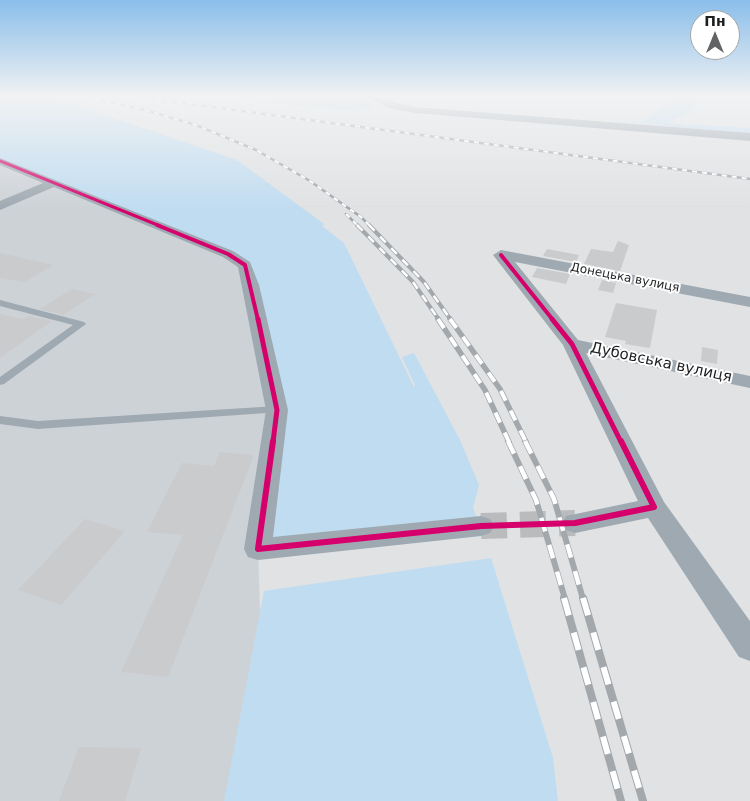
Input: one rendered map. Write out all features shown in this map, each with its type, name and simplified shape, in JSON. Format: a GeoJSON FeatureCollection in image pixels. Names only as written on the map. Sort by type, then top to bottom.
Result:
{"type":"FeatureCollection","features":[{"type":"Feature","properties":{"kind":"main road"},"geometry":{"type":"LineString","coordinates":[[729,134],[750,136]]}},
{"type":"Feature","properties":{"kind":"street"},"geometry":{"type":"LineString","coordinates":[[0,161],[52,184],[228,254],[245,265],[251,285],[277,410],[258,549],[482,526]]}},
{"type":"Feature","properties":{"kind":"street"},"geometry":{"type":"LineString","coordinates":[[0,206],[52,184]]}},
{"type":"Feature","properties":{"kind":"street","name":"Донецька вулиця"},"geometry":{"type":"LineString","coordinates":[[572,344],[501,255],[750,302]]}},
{"type":"Feature","properties":{"kind":"street"},"geometry":{"type":"LineString","coordinates":[[572,344],[654,507],[750,648]]}},
{"type":"Feature","properties":{"kind":"street","name":"Дубовська вулиця"},"geometry":{"type":"LineString","coordinates":[[572,344],[750,382]]}},
{"type":"Feature","properties":{"kind":"street"},"geometry":{"type":"LineString","coordinates":[[575,523],[654,507]]}},
{"type":"Feature","properties":{"kind":"lane"},"geometry":{"type":"LineString","coordinates":[[0,303],[81,324],[0,382]]}},
{"type":"Feature","properties":{"kind":"lane"},"geometry":{"type":"LineString","coordinates":[[0,420],[38,425],[277,410]]}},
{"type":"Feature","properties":{"kind":"shaded area"},"geometry":{"type":"Polygon","coordinates":[[[0,134],[162,134],[237,160],[324,224],[322,226],[344,243],[414,387],[415,385],[402,357],[414,353],[460,440],[479,485],[473,508],[481,526],[258,549],[277,410],[245,265],[0,161],[0,134]]]}},
{"type":"Feature","properties":{"kind":"shaded area"},"geometry":{"type":"Polygon","coordinates":[[[0,161],[245,265],[277,410],[258,549],[266,801],[0,801],[0,161]]]}},
{"type":"Feature","properties":{"kind":"shaded area"},"geometry":{"type":"Polygon","coordinates":[[[491,558],[553,758],[558,801],[224,801],[264,591],[491,558]]]}},
{"type":"Feature","properties":{"kind":"building"},"geometry":{"type":"Polygon","coordinates":[[[618,241],[629,245],[620,271],[584,264],[591,249],[613,252],[618,241]]]}},
{"type":"Feature","properties":{"kind":"building"},"geometry":{"type":"Polygon","coordinates":[[[547,249],[579,255],[576,262],[543,256],[547,249]]]}},
{"type":"Feature","properties":{"kind":"building"},"geometry":{"type":"Polygon","coordinates":[[[0,253],[53,265],[25,282],[0,278],[0,253]]]}},
{"type":"Feature","properties":{"kind":"building"},"geometry":{"type":"Polygon","coordinates":[[[537,268],[570,274],[566,284],[532,277],[537,268]]]}},
{"type":"Feature","properties":{"kind":"building"},"geometry":{"type":"Polygon","coordinates":[[[602,280],[616,283],[613,293],[598,290],[602,280]]]}},
{"type":"Feature","properties":{"kind":"building"},"geometry":{"type":"Polygon","coordinates":[[[72,289],[95,294],[63,315],[40,309],[72,289]]]}},
{"type":"Feature","properties":{"kind":"building"},"geometry":{"type":"Polygon","coordinates":[[[616,303],[657,310],[650,348],[625,344],[626,341],[605,337],[616,303]]]}},
{"type":"Feature","properties":{"kind":"building"},"geometry":{"type":"Polygon","coordinates":[[[0,314],[23,319],[29,316],[52,321],[0,358],[0,314]]]}},
{"type":"Feature","properties":{"kind":"building"},"geometry":{"type":"Polygon","coordinates":[[[702,347],[718,350],[717,364],[701,361],[702,347]]]}},
{"type":"Feature","properties":{"kind":"building"},"geometry":{"type":"Polygon","coordinates":[[[220,452],[254,455],[168,677],[121,672],[183,535],[147,532],[182,463],[214,466],[220,452]]]}},
{"type":"Feature","properties":{"kind":"building"},"geometry":{"type":"Polygon","coordinates":[[[85,519],[125,531],[61,605],[18,590],[85,519]]]}},
{"type":"Feature","properties":{"kind":"building"},"geometry":{"type":"Polygon","coordinates":[[[79,747],[141,748],[125,801],[59,801],[79,747]]]}},
{"type":"Feature","properties":{"kind":"tunnel"},"geometry":{"type":"LineString","coordinates":[[481,526],[575,523]]}},
{"type":"Feature","properties":{"kind":"railway"},"geometry":{"type":"LineString","coordinates":[[219,134],[256,150],[310,181],[361,217],[369,225]]}},
{"type":"Feature","properties":{"kind":"railway"},"geometry":{"type":"LineString","coordinates":[[416,134],[750,179]]}},
{"type":"Feature","properties":{"kind":"railway"},"geometry":{"type":"LineString","coordinates":[[346,214],[357,225]]}},
{"type":"Feature","properties":{"kind":"railway"},"geometry":{"type":"LineString","coordinates":[[357,225],[413,282],[439,320]]}},
{"type":"Feature","properties":{"kind":"railway"},"geometry":{"type":"LineString","coordinates":[[369,225],[424,282],[451,320]]}},
{"type":"Feature","properties":{"kind":"railway"},"geometry":{"type":"LineString","coordinates":[[438,319],[485,390],[509,442]]}},
{"type":"Feature","properties":{"kind":"railway"},"geometry":{"type":"LineString","coordinates":[[450,319],[500,389],[526,442]]}},
{"type":"Feature","properties":{"kind":"railway"},"geometry":{"type":"LineString","coordinates":[[508,441],[536,500],[565,599]]}},
{"type":"Feature","properties":{"kind":"railway"},"geometry":{"type":"LineString","coordinates":[[525,441],[554,499],[583,599]]}},
{"type":"Feature","properties":{"kind":"railway"},"geometry":{"type":"LineString","coordinates":[[564,598],[621,801]]}},
{"type":"Feature","properties":{"kind":"railway"},"geometry":{"type":"LineString","coordinates":[[583,598],[643,801]]}},
{"type":"Feature","properties":{"kind":"cycle path"},"geometry":{"type":"LineString","coordinates":[[0,161],[228,254],[245,265],[251,285],[277,410],[258,549],[481,526],[575,523],[654,507],[572,344],[501,255]]}}]}
